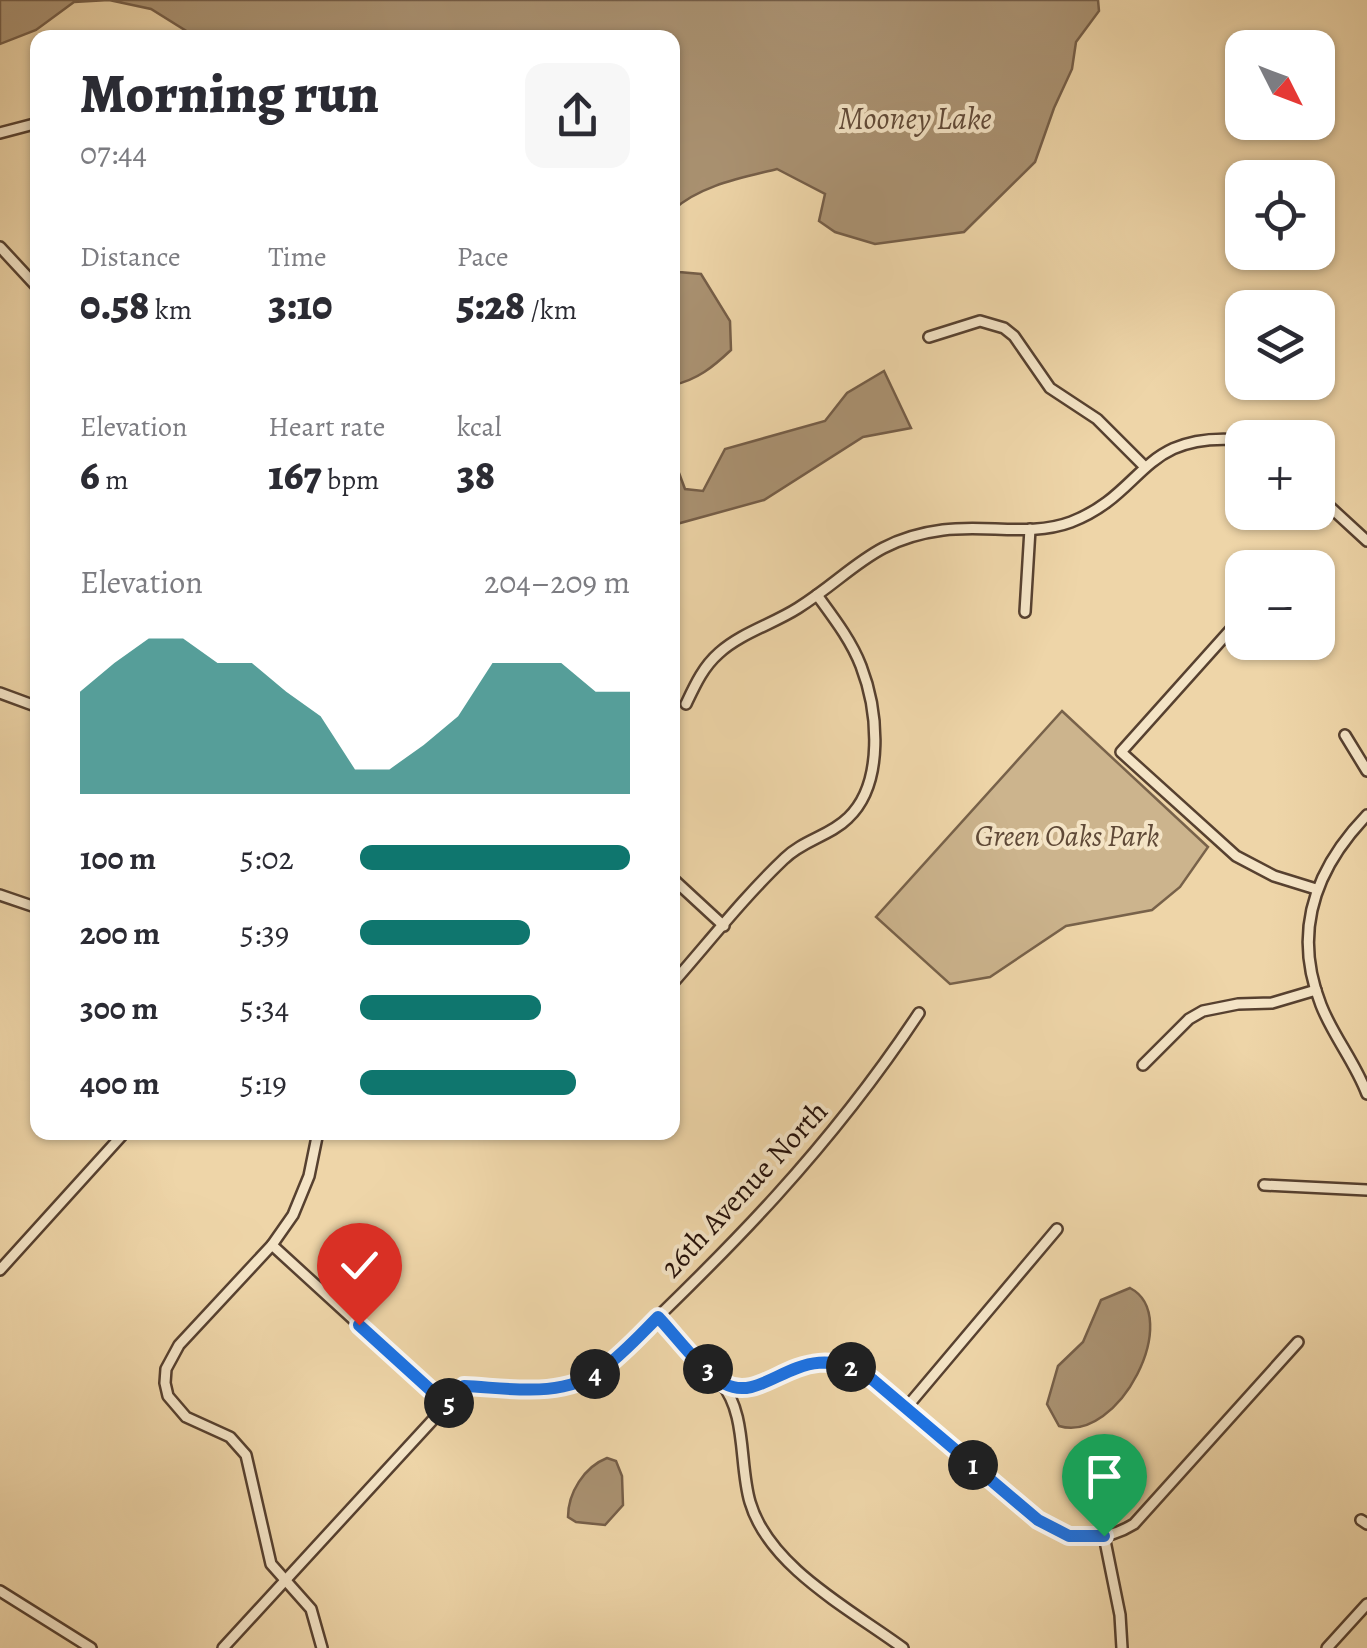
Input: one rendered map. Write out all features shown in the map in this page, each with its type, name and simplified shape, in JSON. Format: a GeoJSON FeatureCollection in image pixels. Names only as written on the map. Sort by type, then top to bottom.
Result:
{"type":"FeatureCollection","features":[{"type":"Feature","properties":{"kind":"street"},"geometry":{"type":"LineString","coordinates":[[0,133],[30,125]]}},
{"type":"Feature","properties":{"kind":"street"},"geometry":{"type":"LineString","coordinates":[[0,246],[30,279]]}},
{"type":"Feature","properties":{"kind":"street"},"geometry":{"type":"LineString","coordinates":[[929,337],[980,321],[1004,328],[1014,336],[1050,388],[1097,418],[1144,467]]}},
{"type":"Feature","properties":{"kind":"street"},"geometry":{"type":"LineString","coordinates":[[686,704],[704,669],[717,655],[817,595],[862,559],[916,535],[945,529],[1051,528],[1091,512],[1144,467],[1180,444],[1225,440]]}},
{"type":"Feature","properties":{"kind":"street"},"geometry":{"type":"LineString","coordinates":[[1335,512],[1367,541]]}},
{"type":"Feature","properties":{"kind":"street"},"geometry":{"type":"LineString","coordinates":[[1024,612],[1030,529]]}},
{"type":"Feature","properties":{"kind":"street"},"geometry":{"type":"LineString","coordinates":[[680,975],[793,850],[850,817],[868,788],[874,727],[870,697],[848,639],[817,595]]}},
{"type":"Feature","properties":{"kind":"street"},"geometry":{"type":"LineString","coordinates":[[1225,636],[1121,752],[1236,856],[1274,876],[1316,888]]}},
{"type":"Feature","properties":{"kind":"street"},"geometry":{"type":"LineString","coordinates":[[0,693],[30,704]]}},
{"type":"Feature","properties":{"kind":"street"},"geometry":{"type":"LineString","coordinates":[[1345,735],[1367,771]]}},
{"type":"Feature","properties":{"kind":"street"},"geometry":{"type":"LineString","coordinates":[[1367,815],[1338,849],[1316,888],[1309,939],[1322,1008],[1367,1094]]}},
{"type":"Feature","properties":{"kind":"street"},"geometry":{"type":"LineString","coordinates":[[680,885],[724,926]]}},
{"type":"Feature","properties":{"kind":"street"},"geometry":{"type":"LineString","coordinates":[[0,895],[30,905]]}},
{"type":"Feature","properties":{"kind":"street"},"geometry":{"type":"LineString","coordinates":[[1143,1066],[1189,1020],[1204,1011],[1272,1003],[1316,990]]}},
{"type":"Feature","properties":{"kind":"street","name":"26th Avenue North"},"geometry":{"type":"LineString","coordinates":[[223,1648],[464,1386],[548,1389],[600,1372],[764,1213],[855,1104],[919,1013]]}},
{"type":"Feature","properties":{"kind":"street"},"geometry":{"type":"LineString","coordinates":[[0,1270],[118,1140]]}},
{"type":"Feature","properties":{"kind":"street"},"geometry":{"type":"LineString","coordinates":[[316,1140],[303,1196],[272,1245],[179,1346],[166,1369],[165,1383],[168,1396],[186,1418],[230,1437],[246,1455],[271,1564],[311,1608],[322,1648]]}},
{"type":"Feature","properties":{"kind":"street"},"geometry":{"type":"LineString","coordinates":[[1264,1185],[1367,1190]]}},
{"type":"Feature","properties":{"kind":"street"},"geometry":{"type":"LineString","coordinates":[[906,1408],[1057,1229]]}},
{"type":"Feature","properties":{"kind":"street"},"geometry":{"type":"LineString","coordinates":[[272,1245],[447,1405]]}},
{"type":"Feature","properties":{"kind":"street"},"geometry":{"type":"LineString","coordinates":[[658,1317],[716,1378],[733,1403],[751,1504],[770,1543],[800,1573],[902,1648]]}},
{"type":"Feature","properties":{"kind":"street"},"geometry":{"type":"LineString","coordinates":[[716,1378],[744,1388],[809,1362],[843,1363],[873,1380],[1038,1520],[1069,1536],[1104,1536],[1120,1532],[1146,1512],[1298,1342]]}},
{"type":"Feature","properties":{"kind":"street"},"geometry":{"type":"LineString","coordinates":[[1104,1536],[1120,1615],[1122,1648]]}},
{"type":"Feature","properties":{"kind":"street"},"geometry":{"type":"LineString","coordinates":[[0,1591],[91,1648]]}},
{"type":"Feature","properties":{"kind":"street"},"geometry":{"type":"LineString","coordinates":[[1327,1648],[1367,1604]]}},
{"type":"Feature","properties":{"kind":"green space","name":"Green Oaks Park"},"geometry":{"type":"Polygon","coordinates":[[[1062,711],[1208,847],[1180,887],[1152,910],[1066,926],[990,977],[950,984],[876,917],[1062,711]]]}},
{"type":"Feature","properties":{"kind":"water"},"geometry":{"type":"Polygon","coordinates":[[[0,0],[109,0],[74,2],[36,30],[0,44],[0,0]]]}},
{"type":"Feature","properties":{"kind":"water","name":"Mooney Lake"},"geometry":{"type":"Polygon","coordinates":[[[109,0],[1098,0],[1099,11],[1076,42],[1072,69],[1035,162],[964,232],[875,244],[835,232],[819,221],[825,194],[777,169],[709,188],[680,204],[680,30],[185,30],[151,9],[109,0]]]}},
{"type":"Feature","properties":{"kind":"water"},"geometry":{"type":"Polygon","coordinates":[[[680,272],[701,274],[730,321],[731,350],[680,383],[680,272]]]}},
{"type":"Feature","properties":{"kind":"water"},"geometry":{"type":"Polygon","coordinates":[[[884,371],[911,428],[863,437],[764,500],[680,523],[680,476],[685,489],[703,491],[725,449],[825,421],[847,393],[884,371]]]}},
{"type":"Feature","properties":{"kind":"water"},"geometry":{"type":"Polygon","coordinates":[[[1130,1288],[1145,1303],[1150,1324],[1147,1349],[1137,1374],[1122,1398],[1103,1416],[1081,1426],[1059,1426],[1047,1404],[1058,1366],[1083,1342],[1101,1300],[1130,1288]]]}},
{"type":"Feature","properties":{"kind":"water"},"geometry":{"type":"Polygon","coordinates":[[[607,1458],[616,1461],[622,1476],[623,1505],[605,1525],[576,1522],[568,1517],[574,1490],[591,1468],[607,1458]]]}},
{"type":"Feature","properties":{"kind":"route"},"geometry":{"type":"LineString","coordinates":[[359,1325],[447,1405],[464,1386],[548,1389],[584,1380],[600,1372],[658,1317],[716,1378],[734,1387],[754,1386],[809,1362],[843,1363],[873,1380],[1052,1530],[1086,1538],[1104,1536]]}}]}
